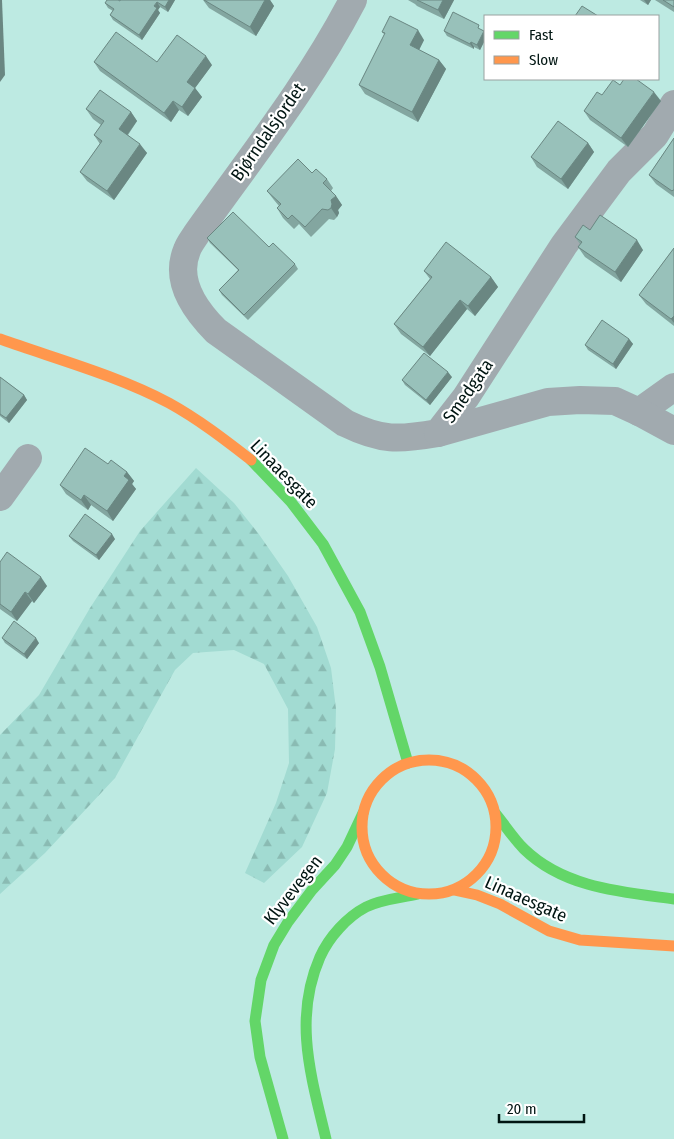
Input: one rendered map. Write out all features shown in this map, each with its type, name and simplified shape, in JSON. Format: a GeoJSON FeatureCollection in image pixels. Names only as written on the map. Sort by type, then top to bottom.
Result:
{"type":"FeatureCollection","features":[{"type":"Feature","properties":{"kind":"main road","name":"Linaaesgate"},"geometry":{"type":"LineString","coordinates":[[0,339],[112,378],[168,403],[208,426],[254,462],[291,502],[323,544],[360,612],[380,667],[408,763]]}},
{"type":"Feature","properties":{"kind":"main road","name":"Linaaesgate"},"geometry":{"type":"LineString","coordinates":[[427,759],[446,761],[463,768],[478,780],[489,795],[495,813],[497,832],[493,850],[484,867],[470,881],[454,890],[436,894],[418,894],[398,887],[380,874],[368,856],[362,834],[363,813],[369,796],[379,782],[392,770],[408,763],[427,759]]}},
{"type":"Feature","properties":{"kind":"main road","name":"Klyvevegen"},"geometry":{"type":"LineString","coordinates":[[283,1139],[260,1057],[255,1021],[262,980],[274,945],[288,922],[312,890],[339,860],[363,813]]}},
{"type":"Feature","properties":{"kind":"main road","name":"Linaaesgate"},"geometry":{"type":"LineString","coordinates":[[495,813],[525,850],[558,873],[577,882],[598,888],[674,899]]}},
{"type":"Feature","properties":{"kind":"main road","name":"Linaaesgate"},"geometry":{"type":"LineString","coordinates":[[454,890],[493,901],[549,931],[580,940],[674,946]]}},
{"type":"Feature","properties":{"kind":"main road"},"geometry":{"type":"LineString","coordinates":[[326,1139],[308,1054],[305,1020],[307,991],[313,968],[327,943],[345,922],[364,908],[418,894]]}},
{"type":"Feature","properties":{"kind":"street","name":"Bjørndalsjordet"},"geometry":{"type":"LineString","coordinates":[[183,263],[187,249],[192,241],[292,99],[338,29],[353,0]]}},
{"type":"Feature","properties":{"kind":"street","name":"Smedgata"},"geometry":{"type":"LineString","coordinates":[[183,263],[186,288],[200,316],[216,331],[345,423],[366,433],[387,438],[408,438],[438,434],[466,397],[564,245],[619,171],[655,135],[674,104]]}},
{"type":"Feature","properties":{"kind":"street"},"geometry":{"type":"LineString","coordinates":[[639,412],[674,387]]}},
{"type":"Feature","properties":{"kind":"street"},"geometry":{"type":"LineString","coordinates":[[438,434],[548,402],[580,400],[615,400],[674,431]]}},
{"type":"Feature","properties":{"kind":"street"},"geometry":{"type":"LineString","coordinates":[[0,497],[28,458]]}},
{"type":"Feature","properties":{"kind":"green space"},"geometry":{"type":"Polygon","coordinates":[[[196,468],[234,503],[258,533],[288,576],[317,627],[331,668],[336,709],[335,749],[327,793],[302,847],[264,883],[245,873],[276,803],[289,763],[288,709],[264,664],[234,650],[193,653],[175,670],[115,778],[45,853],[0,894],[0,735],[39,695],[90,608],[140,531],[196,468]]]}},
{"type":"Feature","properties":{"kind":"building"},"geometry":{"type":"Polygon","coordinates":[[[107,0],[169,0],[165,7],[157,2],[154,6],[157,8],[139,35],[110,15],[114,9],[105,3],[107,0]]]}},
{"type":"Feature","properties":{"kind":"building"},"geometry":{"type":"Polygon","coordinates":[[[204,0],[265,0],[250,27],[204,0]]]}},
{"type":"Feature","properties":{"kind":"building"},"geometry":{"type":"Polygon","coordinates":[[[417,0],[443,0],[438,10],[417,0]]]}},
{"type":"Feature","properties":{"kind":"building"},"geometry":{"type":"Polygon","coordinates":[[[663,0],[674,0],[674,7],[663,0]]]}},
{"type":"Feature","properties":{"kind":"building"},"geometry":{"type":"Polygon","coordinates":[[[582,6],[596,15],[576,15],[582,6]]]}},
{"type":"Feature","properties":{"kind":"building"},"geometry":{"type":"Polygon","coordinates":[[[453,12],[479,25],[478,28],[484,31],[477,45],[471,42],[470,44],[444,31],[453,12]]]}},
{"type":"Feature","properties":{"kind":"building"},"geometry":{"type":"Polygon","coordinates":[[[390,16],[418,30],[410,45],[439,60],[412,112],[359,85],[385,33],[382,32],[390,16]]]}},
{"type":"Feature","properties":{"kind":"building"},"geometry":{"type":"Polygon","coordinates":[[[116,32],[157,62],[177,35],[206,56],[187,82],[195,88],[182,107],[173,101],[164,113],[94,62],[116,32]]]}},
{"type":"Feature","properties":{"kind":"building"},"geometry":{"type":"Polygon","coordinates":[[[613,80],[620,85],[623,80],[637,80],[654,92],[621,138],[584,111],[597,92],[602,95],[613,80]]]}},
{"type":"Feature","properties":{"kind":"building"},"geometry":{"type":"Polygon","coordinates":[[[100,90],[131,112],[119,129],[140,144],[107,191],[80,172],[102,141],[94,135],[104,121],[86,109],[100,90]]]}},
{"type":"Feature","properties":{"kind":"building"},"geometry":{"type":"Polygon","coordinates":[[[558,121],[588,143],[561,179],[531,157],[558,121]]]}},
{"type":"Feature","properties":{"kind":"building"},"geometry":{"type":"Polygon","coordinates":[[[674,138],[674,190],[672,191],[649,175],[674,138]]]}},
{"type":"Feature","properties":{"kind":"building"},"geometry":{"type":"Polygon","coordinates":[[[298,159],[312,173],[316,169],[327,179],[323,183],[336,196],[331,200],[331,208],[328,210],[322,209],[305,227],[292,215],[288,219],[277,208],[281,204],[267,191],[298,159]]]}},
{"type":"Feature","properties":{"kind":"building"},"geometry":{"type":"Polygon","coordinates":[[[233,212],[269,247],[273,243],[295,264],[244,315],[219,290],[239,270],[207,238],[233,212]]]}},
{"type":"Feature","properties":{"kind":"building"},"geometry":{"type":"Polygon","coordinates":[[[600,215],[637,240],[615,272],[578,247],[582,242],[575,237],[583,225],[590,230],[600,215]]]}},
{"type":"Feature","properties":{"kind":"building"},"geometry":{"type":"Polygon","coordinates":[[[446,242],[491,277],[468,306],[460,300],[423,347],[394,324],[432,277],[424,271],[446,242]]]}},
{"type":"Feature","properties":{"kind":"building"},"geometry":{"type":"Polygon","coordinates":[[[674,248],[674,316],[671,319],[639,295],[674,248]]]}},
{"type":"Feature","properties":{"kind":"building"},"geometry":{"type":"Polygon","coordinates":[[[602,320],[629,339],[613,364],[585,345],[602,320]]]}},
{"type":"Feature","properties":{"kind":"building"},"geometry":{"type":"Polygon","coordinates":[[[424,353],[448,372],[426,400],[402,380],[424,353]]]}},
{"type":"Feature","properties":{"kind":"building"},"geometry":{"type":"Polygon","coordinates":[[[0,377],[24,395],[6,418],[0,414],[0,377]]]}},
{"type":"Feature","properties":{"kind":"building"},"geometry":{"type":"Polygon","coordinates":[[[85,448],[108,464],[111,460],[127,472],[124,476],[129,480],[107,511],[84,495],[81,500],[60,485],[85,448]]]}},
{"type":"Feature","properties":{"kind":"building"},"geometry":{"type":"Polygon","coordinates":[[[85,514],[112,534],[96,555],[69,536],[85,514]]]}},
{"type":"Feature","properties":{"kind":"building"},"geometry":{"type":"Polygon","coordinates":[[[7,552],[41,577],[28,594],[25,592],[11,612],[0,604],[0,562],[7,552]]]}},
{"type":"Feature","properties":{"kind":"building"},"geometry":{"type":"Polygon","coordinates":[[[14,621],[36,638],[24,654],[2,638],[14,621]]]}},
{"type":"Feature","properties":{"kind":"traffic: fast"},"geometry":{"type":"LineString","coordinates":[[251,460],[291,502],[323,544],[360,612],[380,667],[408,763]]}},
{"type":"Feature","properties":{"kind":"traffic: fast"},"geometry":{"type":"LineString","coordinates":[[283,1139],[260,1057],[255,1021],[261,980],[274,945],[288,922],[312,890],[335,865],[347,847],[363,813]]}},
{"type":"Feature","properties":{"kind":"traffic: fast"},"geometry":{"type":"LineString","coordinates":[[495,813],[524,849],[540,862],[557,872],[594,886],[674,899]]}},
{"type":"Feature","properties":{"kind":"traffic: fast"},"geometry":{"type":"LineString","coordinates":[[326,1139],[310,1070],[306,1025],[307,1003],[320,957],[328,942],[339,928],[359,911],[378,902],[418,894]]}},
{"type":"Feature","properties":{"kind":"traffic: slow"},"geometry":{"type":"LineString","coordinates":[[0,339],[107,376],[149,393],[190,416],[251,460]]}},
{"type":"Feature","properties":{"kind":"traffic: slow"},"geometry":{"type":"LineString","coordinates":[[429,760],[455,765],[477,779],[491,801],[496,827],[491,853],[477,875],[455,889],[429,894],[403,889],[381,875],[367,853],[362,827],[367,801],[381,779],[403,765],[429,760]]}},
{"type":"Feature","properties":{"kind":"traffic: slow"},"geometry":{"type":"LineString","coordinates":[[454,890],[477,895],[500,904],[549,931],[580,940],[674,946]]}}]}
